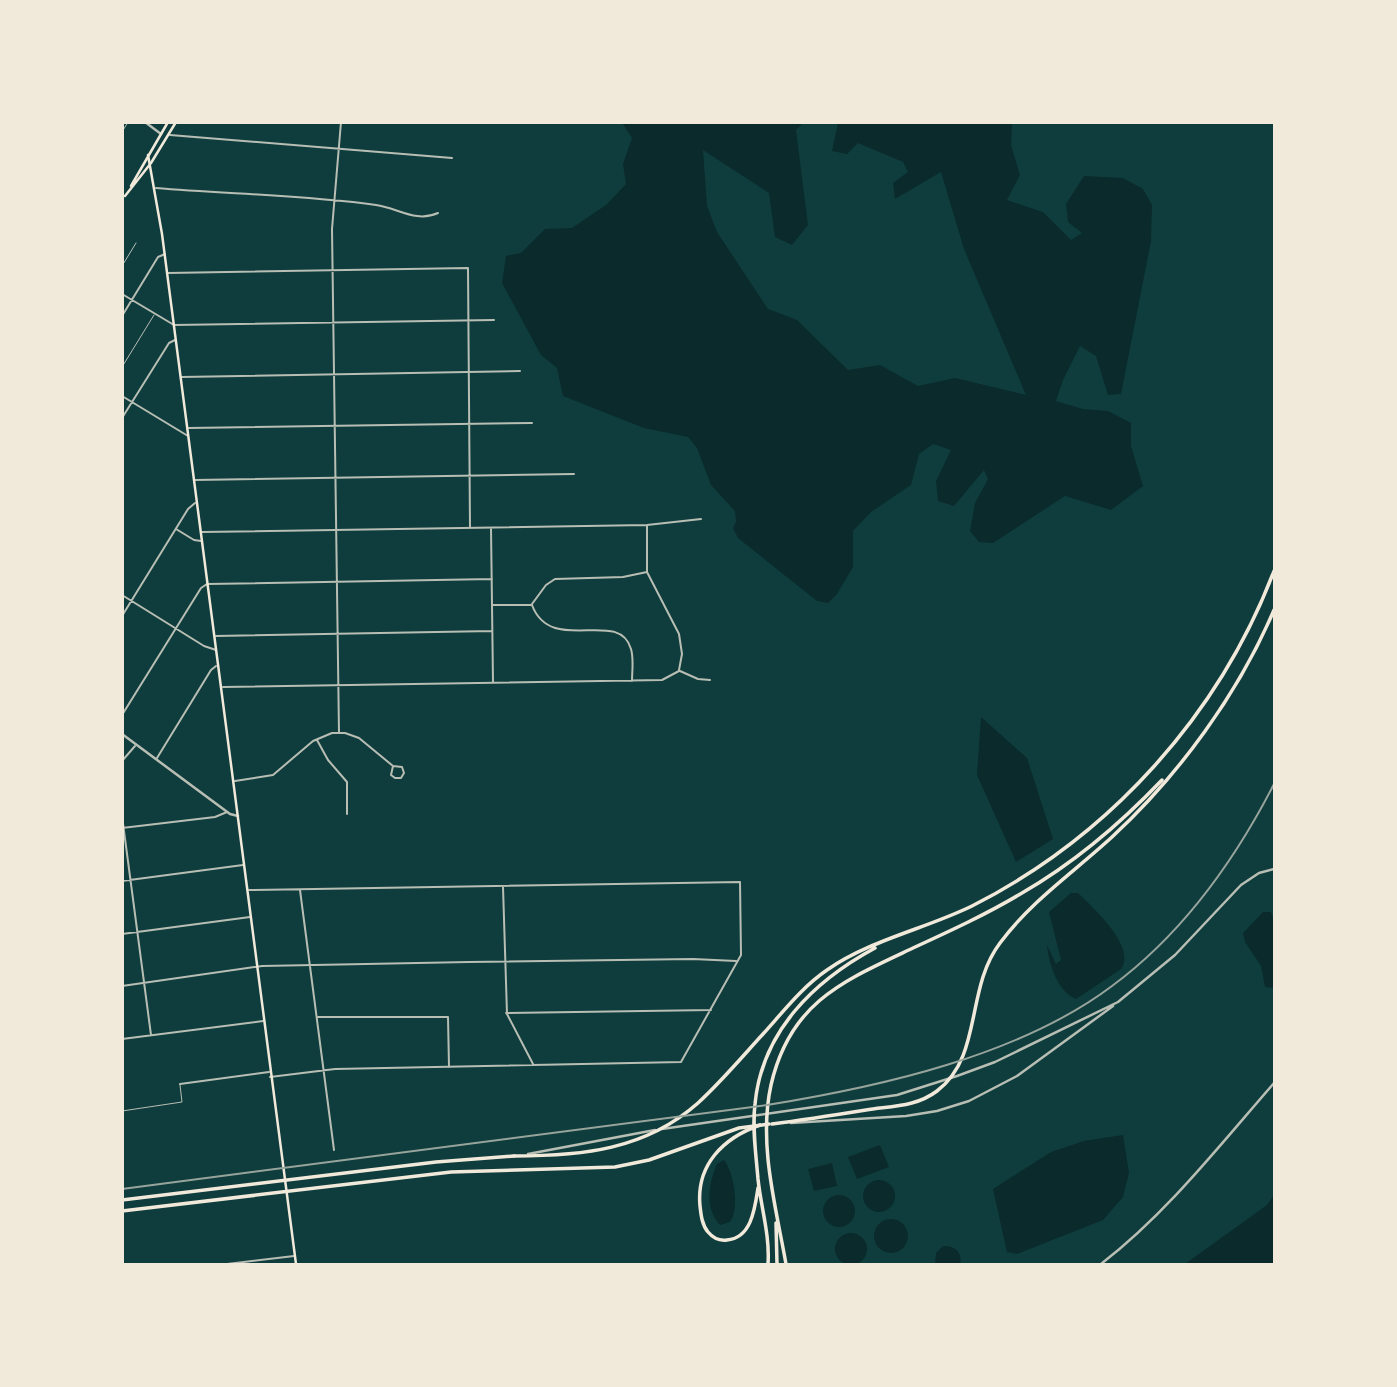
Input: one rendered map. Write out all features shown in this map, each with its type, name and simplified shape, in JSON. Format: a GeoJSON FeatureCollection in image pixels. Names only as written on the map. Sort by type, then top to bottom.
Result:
{"type":"FeatureCollection","features":[{"type":"Feature","properties":{"kind":"highway"},"geometry":{"type":"LineString","coordinates":[[122,1200],[436,1161],[577,1155],[631,1143],[668,1125],[701,1100],[801,992],[824,972],[856,953],[973,905],[1035,868],[1101,817],[1150,772],[1185,731],[1220,681],[1251,626],[1275,571]]}},
{"type":"Feature","properties":{"kind":"highway"},"geometry":{"type":"LineString","coordinates":[[122,1211],[451,1172],[615,1167],[649,1160],[739,1128],[914,1103],[935,1092],[959,1067],[969,1038],[980,982],[987,963],[999,944],[1041,898],[1130,819],[1195,742],[1243,671],[1275,610]]}},
{"type":"Feature","properties":{"kind":"highway"},"geometry":{"type":"LineString","coordinates":[[786,1265],[768,1145],[769,1101],[774,1077],[793,1032],[808,1011],[847,980],[977,918],[1043,880],[1121,820],[1195,742]]}},
{"type":"Feature","properties":{"kind":"highway"},"geometry":{"type":"LineString","coordinates":[[768,1265],[768,1238],[755,1148],[754,1111],[758,1086],[773,1043],[788,1018],[809,994],[848,964],[906,934]]}},
{"type":"Feature","properties":{"kind":"highway"},"geometry":{"type":"LineString","coordinates":[[759,1182],[754,1213],[744,1231],[730,1240],[719,1240],[712,1236],[704,1227],[700,1207],[701,1185],[706,1169],[724,1144],[760,1125]]}},
{"type":"Feature","properties":{"kind":"highway"},"geometry":{"type":"LineString","coordinates":[[776,1210],[777,1265]]}},
{"type":"Feature","properties":{"kind":"main road"},"geometry":{"type":"LineString","coordinates":[[123,197],[168,122]]}},
{"type":"Feature","properties":{"kind":"main road"},"geometry":{"type":"LineString","coordinates":[[123,197],[151,163],[176,122]]}},
{"type":"Feature","properties":{"kind":"main road"},"geometry":{"type":"LineString","coordinates":[[148,155],[156,188],[165,253],[296,1265]]}},
{"type":"Feature","properties":{"kind":"street"},"geometry":{"type":"LineString","coordinates":[[145,122],[161,134]]}},
{"type":"Feature","properties":{"kind":"street"},"geometry":{"type":"LineString","coordinates":[[339,733],[333,270],[341,122]]}},
{"type":"Feature","properties":{"kind":"street"},"geometry":{"type":"LineString","coordinates":[[169,135],[452,158]]}},
{"type":"Feature","properties":{"kind":"street"},"geometry":{"type":"LineString","coordinates":[[156,188],[376,205],[412,216],[438,213]]}},
{"type":"Feature","properties":{"kind":"street"},"geometry":{"type":"LineString","coordinates":[[122,316],[158,257],[165,253]]}},
{"type":"Feature","properties":{"kind":"street"},"geometry":{"type":"LineString","coordinates":[[167,273],[468,268],[470,528]]}},
{"type":"Feature","properties":{"kind":"street"},"geometry":{"type":"LineString","coordinates":[[122,294],[174,325],[494,320]]}},
{"type":"Feature","properties":{"kind":"street"},"geometry":{"type":"LineString","coordinates":[[122,418],[169,343],[176,339]]}},
{"type":"Feature","properties":{"kind":"street"},"geometry":{"type":"LineString","coordinates":[[180,377],[520,371]]}},
{"type":"Feature","properties":{"kind":"street"},"geometry":{"type":"LineString","coordinates":[[122,396],[189,436]]}},
{"type":"Feature","properties":{"kind":"street"},"geometry":{"type":"LineString","coordinates":[[188,428],[533,423]]}},
{"type":"Feature","properties":{"kind":"street"},"geometry":{"type":"LineString","coordinates":[[194,480],[574,474]]}},
{"type":"Feature","properties":{"kind":"street"},"geometry":{"type":"LineString","coordinates":[[122,617],[188,509],[197,502]]}},
{"type":"Feature","properties":{"kind":"street"},"geometry":{"type":"LineString","coordinates":[[201,532],[647,525],[701,519]]}},
{"type":"Feature","properties":{"kind":"street"},"geometry":{"type":"LineString","coordinates":[[647,525],[647,572],[679,634],[682,654],[679,671]]}},
{"type":"Feature","properties":{"kind":"street"},"geometry":{"type":"LineString","coordinates":[[491,528],[492,683]]}},
{"type":"Feature","properties":{"kind":"street"},"geometry":{"type":"LineString","coordinates":[[176,529],[194,540],[202,541]]}},
{"type":"Feature","properties":{"kind":"street"},"geometry":{"type":"LineString","coordinates":[[531,605],[533,599],[555,579],[623,577],[647,572]]}},
{"type":"Feature","properties":{"kind":"street"},"geometry":{"type":"LineString","coordinates":[[122,715],[201,588],[208,583],[492,579]]}},
{"type":"Feature","properties":{"kind":"street"},"geometry":{"type":"LineString","coordinates":[[122,595],[209,649],[217,650]]}},
{"type":"Feature","properties":{"kind":"street"},"geometry":{"type":"LineString","coordinates":[[492,605],[531,605]]}},
{"type":"Feature","properties":{"kind":"street"},"geometry":{"type":"LineString","coordinates":[[531,605],[547,625],[555,629],[610,630],[620,634],[628,641],[632,652],[632,681]]}},
{"type":"Feature","properties":{"kind":"street"},"geometry":{"type":"LineString","coordinates":[[215,636],[492,631]]}},
{"type":"Feature","properties":{"kind":"street"},"geometry":{"type":"LineString","coordinates":[[157,759],[211,670],[219,665]]}},
{"type":"Feature","properties":{"kind":"street"},"geometry":{"type":"LineString","coordinates":[[679,671],[698,679],[710,680]]}},
{"type":"Feature","properties":{"kind":"street"},"geometry":{"type":"LineString","coordinates":[[222,687],[662,680],[679,671]]}},
{"type":"Feature","properties":{"kind":"street"},"geometry":{"type":"LineString","coordinates":[[234,781],[273,775],[316,739],[339,733],[359,738],[393,766]]}},
{"type":"Feature","properties":{"kind":"street"},"geometry":{"type":"LineString","coordinates":[[122,734],[227,811],[238,816]]}},
{"type":"Feature","properties":{"kind":"street"},"geometry":{"type":"LineString","coordinates":[[316,739],[328,760],[347,782],[347,814]]}},
{"type":"Feature","properties":{"kind":"street"},"geometry":{"type":"LineString","coordinates":[[122,761],[136,744]]}},
{"type":"Feature","properties":{"kind":"street"},"geometry":{"type":"LineString","coordinates":[[123,828],[215,817],[227,811]]}},
{"type":"Feature","properties":{"kind":"street"},"geometry":{"type":"LineString","coordinates":[[122,816],[151,1035]]}},
{"type":"Feature","properties":{"kind":"street"},"geometry":{"type":"LineString","coordinates":[[122,881],[245,865]]}},
{"type":"Feature","properties":{"kind":"street"},"geometry":{"type":"LineString","coordinates":[[772,1124],[906,1116],[937,1111],[970,1101],[1017,1076],[1118,1002],[1175,955],[1241,885],[1259,873],[1275,869]]}},
{"type":"Feature","properties":{"kind":"street"},"geometry":{"type":"LineString","coordinates":[[180,1084],[324,1069],[681,1062],[741,955],[740,882],[248,890]]}},
{"type":"Feature","properties":{"kind":"street"},"geometry":{"type":"LineString","coordinates":[[502,885],[506,1013],[534,1065]]}},
{"type":"Feature","properties":{"kind":"street"},"geometry":{"type":"LineString","coordinates":[[300,889],[334,1150]]}},
{"type":"Feature","properties":{"kind":"street"},"geometry":{"type":"LineString","coordinates":[[122,934],[251,917]]}},
{"type":"Feature","properties":{"kind":"street"},"geometry":{"type":"LineString","coordinates":[[122,986],[257,968],[310,965],[720,959],[737,962]]}},
{"type":"Feature","properties":{"kind":"street"},"geometry":{"type":"LineString","coordinates":[[514,1156],[572,1147],[628,1133],[897,1095],[949,1079],[1013,1054],[1118,1002]]}},
{"type":"Feature","properties":{"kind":"street"},"geometry":{"type":"LineString","coordinates":[[506,1013],[711,1010]]}},
{"type":"Feature","properties":{"kind":"street"},"geometry":{"type":"LineString","coordinates":[[317,1017],[448,1017],[449,1067]]}},
{"type":"Feature","properties":{"kind":"street"},"geometry":{"type":"LineString","coordinates":[[122,1039],[264,1020]]}},
{"type":"Feature","properties":{"kind":"street"},"geometry":{"type":"LineString","coordinates":[[1101,1265],[1167,1206],[1275,1083]]}},
{"type":"Feature","properties":{"kind":"street"},"geometry":{"type":"LineString","coordinates":[[227,1265],[294,1256]]}},
{"type":"Feature","properties":{"kind":"lane"},"geometry":{"type":"LineString","coordinates":[[122,132],[128,122]]}},
{"type":"Feature","properties":{"kind":"lane"},"geometry":{"type":"LineString","coordinates":[[122,266],[136,243]]}},
{"type":"Feature","properties":{"kind":"lane"},"geometry":{"type":"LineString","coordinates":[[122,367],[155,314]]}},
{"type":"Feature","properties":{"kind":"lane"},"geometry":{"type":"LineString","coordinates":[[122,1111],[182,1102],[180,1084]]}},
{"type":"Feature","properties":{"kind":"water"},"geometry":{"type":"Polygon","coordinates":[[[616,123],[803,123],[796,130],[808,225],[792,245],[775,237],[769,193],[703,150],[707,206],[717,232],[768,309],[797,320],[848,370],[880,365],[918,386],[955,378],[1026,395],[964,249],[941,172],[895,199],[893,183],[908,172],[903,162],[858,143],[847,154],[832,151],[838,123],[1012,123],[1011,145],[1020,175],[1007,200],[1043,212],[1071,240],[1082,233],[1068,222],[1066,204],[1084,176],[1123,178],[1143,189],[1152,205],[1151,241],[1121,394],[1108,395],[1096,356],[1080,346],[1056,401],[1083,409],[1108,411],[1131,423],[1131,446],[1143,486],[1111,510],[1065,496],[993,543],[979,542],[970,531],[975,503],[988,479],[984,470],[954,506],[938,501],[936,481],[951,450],[933,444],[919,454],[911,485],[871,512],[853,531],[853,567],[837,594],[828,603],[817,601],[738,538],[733,528],[736,522],[735,511],[711,485],[697,448],[688,437],[644,428],[563,396],[557,368],[541,355],[502,283],[506,256],[521,253],[545,229],[572,228],[606,205],[626,184],[623,164],[632,138],[623,124],[616,123]]]}},
{"type":"Feature","properties":{"kind":"water"},"geometry":{"type":"Polygon","coordinates":[[[981,717],[1027,758],[1053,839],[1016,862],[977,775],[981,717]]]}},
{"type":"Feature","properties":{"kind":"water"},"geometry":{"type":"Polygon","coordinates":[[[1071,893],[1078,893],[1111,928],[1123,950],[1124,960],[1121,969],[1076,999],[1059,983],[1052,968],[1047,945],[1056,964],[1061,960],[1049,912],[1071,893]]]}},
{"type":"Feature","properties":{"kind":"water"},"geometry":{"type":"Polygon","coordinates":[[[1263,912],[1271,912],[1274,921],[1274,988],[1265,987],[1261,966],[1245,942],[1243,933],[1263,912]]]}},
{"type":"Feature","properties":{"kind":"water"},"geometry":{"type":"Polygon","coordinates":[[[1123,1135],[1129,1173],[1123,1197],[1103,1220],[1017,1254],[1007,1252],[993,1189],[1051,1152],[1084,1141],[1123,1135]]]}},
{"type":"Feature","properties":{"kind":"water"},"geometry":{"type":"Polygon","coordinates":[[[880,1145],[889,1167],[857,1179],[848,1157],[880,1145]]]}},
{"type":"Feature","properties":{"kind":"water"},"geometry":{"type":"Polygon","coordinates":[[[724,1160],[733,1181],[735,1209],[730,1222],[720,1225],[712,1211],[710,1195],[717,1164],[724,1160]]]}},
{"type":"Feature","properties":{"kind":"water"},"geometry":{"type":"Polygon","coordinates":[[[832,1163],[837,1186],[814,1191],[808,1169],[832,1163]]]}},
{"type":"Feature","properties":{"kind":"water"},"geometry":{"type":"Polygon","coordinates":[[[879,1180],[891,1184],[895,1196],[891,1208],[879,1212],[867,1208],[863,1196],[867,1184],[879,1180]]]}},
{"type":"Feature","properties":{"kind":"water"},"geometry":{"type":"Polygon","coordinates":[[[839,1195],[851,1199],[855,1211],[851,1223],[839,1227],[827,1223],[823,1211],[827,1199],[839,1195]]]}},
{"type":"Feature","properties":{"kind":"water"},"geometry":{"type":"Polygon","coordinates":[[[1274,1195],[1274,1264],[1185,1264],[1267,1205],[1274,1195]]]}},
{"type":"Feature","properties":{"kind":"water"},"geometry":{"type":"Polygon","coordinates":[[[891,1219],[903,1224],[908,1236],[903,1248],[891,1253],[879,1248],[874,1236],[879,1224],[891,1219]]]}},
{"type":"Feature","properties":{"kind":"water"},"geometry":{"type":"Polygon","coordinates":[[[851,1233],[862,1238],[867,1249],[862,1260],[851,1265],[840,1260],[835,1249],[840,1238],[851,1233]]]}},
{"type":"Feature","properties":{"kind":"water"},"geometry":{"type":"Polygon","coordinates":[[[943,1246],[957,1250],[960,1264],[935,1264],[936,1253],[943,1246]]]}},
{"type":"Feature","properties":{"kind":"railway"},"geometry":{"type":"LineString","coordinates":[[122,1189],[767,1105],[901,1078],[992,1050],[1035,1032],[1075,1010],[1112,986],[1161,944],[1224,868],[1274,784]]}}]}
